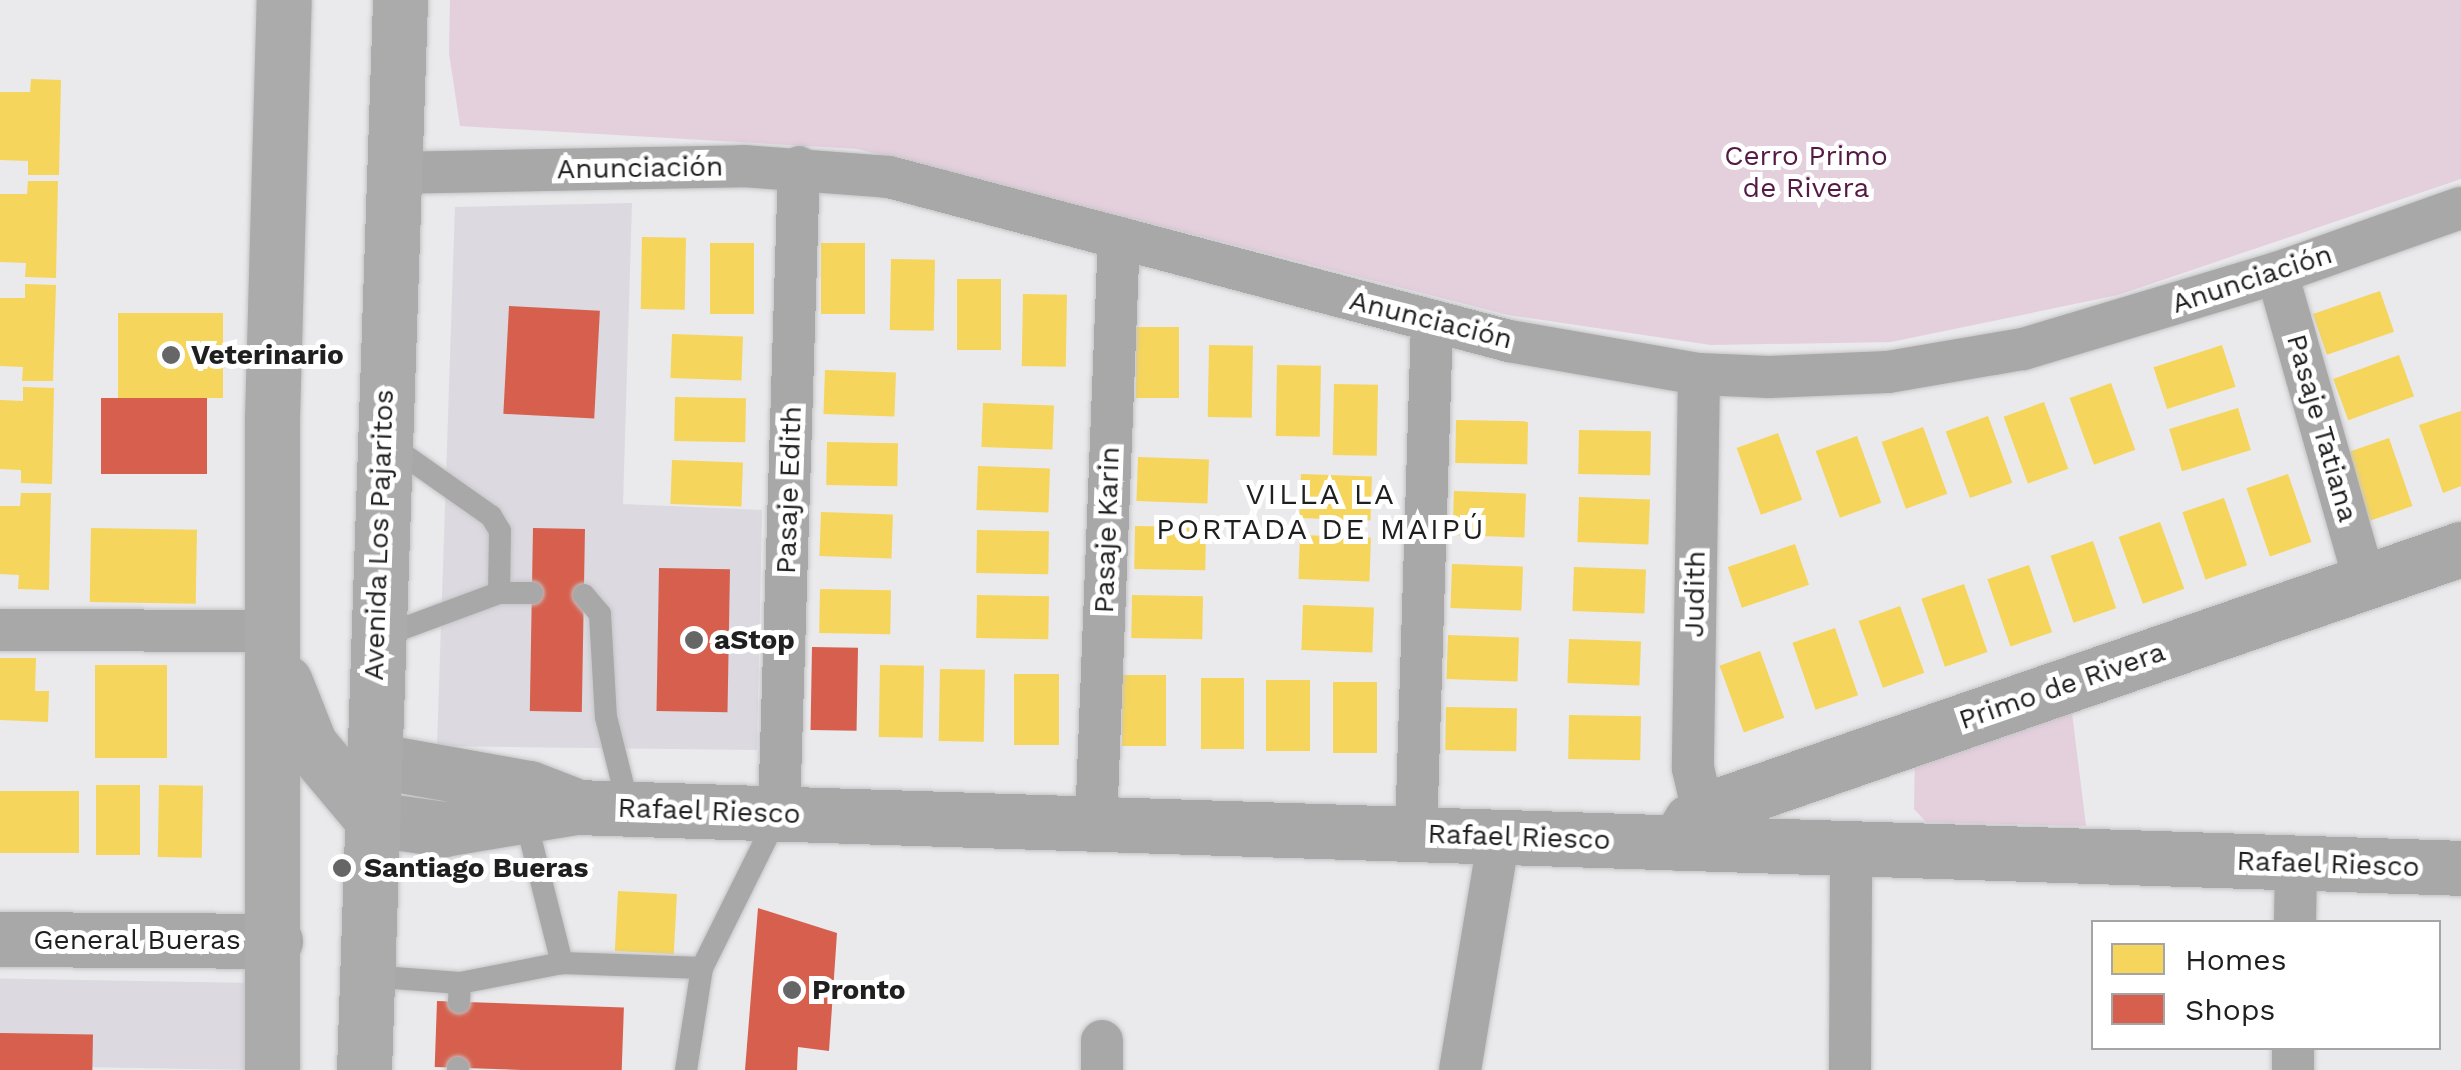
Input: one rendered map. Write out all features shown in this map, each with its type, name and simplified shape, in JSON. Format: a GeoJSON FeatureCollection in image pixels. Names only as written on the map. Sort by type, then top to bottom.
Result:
{"type":"FeatureCollection","features":[{"type":"Feature","properties":{"kind":"main road"},"geometry":{"type":"LineString","coordinates":[[272,1070],[276,638],[272,418],[284,0]]}},
{"type":"Feature","properties":{"kind":"main road","name":"Avenida Los Pajaritos"},"geometry":{"type":"LineString","coordinates":[[364,1070],[390,172],[400,0]]}},
{"type":"Feature","properties":{"kind":"main road"},"geometry":{"type":"LineString","coordinates":[[276,638],[310,746],[372,820]]}},
{"type":"Feature","properties":{"kind":"main road","name":"Rafael Riesco"},"geometry":{"type":"LineString","coordinates":[[373,760],[529,788],[577,811]]}},
{"type":"Feature","properties":{"kind":"main road","name":"Rafael Riesco"},"geometry":{"type":"LineString","coordinates":[[372,820],[444,829],[577,811],[779,813],[1500,836],[1690,827],[1851,848],[2461,868]]}},
{"type":"Feature","properties":{"kind":"main road","name":"General Bueras"},"geometry":{"type":"LineString","coordinates":[[0,939],[275,941]]}},
{"type":"Feature","properties":{"kind":"street","name":"Anunciación"},"geometry":{"type":"LineString","coordinates":[[390,172],[799,167],[888,177],[1432,322],[1585,357],[1699,374],[1828,376],[1956,363],[2277,273],[2461,208]]}},
{"type":"Feature","properties":{"kind":"street","name":"Pasaje Edith"},"geometry":{"type":"LineString","coordinates":[[779,813],[799,167]]}},
{"type":"Feature","properties":{"kind":"street","name":"Pasaje Karin"},"geometry":{"type":"LineString","coordinates":[[1096,824],[1118,237]]}},
{"type":"Feature","properties":{"kind":"street","name":"Pasaje Tatiana"},"geometry":{"type":"LineString","coordinates":[[2277,273],[2365,582]]}},
{"type":"Feature","properties":{"kind":"street"},"geometry":{"type":"LineString","coordinates":[[1416,834],[1432,322]]}},
{"type":"Feature","properties":{"kind":"street","name":"Judith"},"geometry":{"type":"LineString","coordinates":[[1690,827],[1699,374]]}},
{"type":"Feature","properties":{"kind":"street","name":"Primo de Rivera"},"geometry":{"type":"LineString","coordinates":[[1690,827],[2461,549]]}},
{"type":"Feature","properties":{"kind":"street"},"geometry":{"type":"LineString","coordinates":[[0,630],[276,638]]}},
{"type":"Feature","properties":{"kind":"street"},"geometry":{"type":"LineString","coordinates":[[1460,1070],[1500,836]]}},
{"type":"Feature","properties":{"kind":"street"},"geometry":{"type":"LineString","coordinates":[[1850,1070],[1851,848]]}},
{"type":"Feature","properties":{"kind":"street"},"geometry":{"type":"LineString","coordinates":[[2295,920],[2296,862]]}},
{"type":"Feature","properties":{"kind":"lane"},"geometry":{"type":"LineString","coordinates":[[382,440],[491,516],[500,531],[499,592]]}},
{"type":"Feature","properties":{"kind":"lane"},"geometry":{"type":"LineString","coordinates":[[377,638],[499,592],[532,593]]}},
{"type":"Feature","properties":{"kind":"lane"},"geometry":{"type":"LineString","coordinates":[[562,963],[577,811],[606,717],[600,614],[584,595]]}},
{"type":"Feature","properties":{"kind":"lane"},"geometry":{"type":"LineString","coordinates":[[686,1070],[702,968],[779,813]]}},
{"type":"Feature","properties":{"kind":"lane"},"geometry":{"type":"LineString","coordinates":[[368,976],[460,992],[562,963],[702,968]]}},
{"type":"Feature","properties":{"kind":"shaded area"},"geometry":{"type":"Polygon","coordinates":[[[632,203],[623,504],[762,510],[757,750],[437,746],[455,207],[632,203]]]}},
{"type":"Feature","properties":{"kind":"shaded area"},"geometry":{"type":"Polygon","coordinates":[[[0,979],[252,983],[250,1070],[0,1066],[0,979]]]}},
{"type":"Feature","properties":{"kind":"green space","name":"Cerro Primo de Rivera"},"geometry":{"type":"Polygon","coordinates":[[[450,0],[2461,0],[2461,179],[2118,295],[1891,342],[1711,345],[1508,315],[857,149],[460,126],[449,53],[450,0]]]}},
{"type":"Feature","properties":{"kind":"green space"},"geometry":{"type":"Polygon","coordinates":[[[2071,705],[2086,826],[1926,822],[1914,809],[1915,760],[2071,705]]]}},
{"type":"Feature","properties":{"kind":"building: Homes"},"geometry":{"type":"Polygon","coordinates":[[[31,79],[61,80],[59,175],[28,175],[28,161],[0,160],[0,92],[30,92],[31,79]]]}},
{"type":"Feature","properties":{"kind":"building: Homes"},"geometry":{"type":"Polygon","coordinates":[[[28,181],[58,181],[56,278],[25,277],[26,263],[0,262],[0,194],[27,194],[28,181]]]}},
{"type":"Feature","properties":{"kind":"building: Homes"},"geometry":{"type":"Polygon","coordinates":[[[642,237],[686,238],[685,310],[641,309],[642,237]]]}},
{"type":"Feature","properties":{"kind":"building: Homes"},"geometry":{"type":"Polygon","coordinates":[[[710,243],[754,243],[754,314],[710,314],[710,243]]]}},
{"type":"Feature","properties":{"kind":"building: Homes"},"geometry":{"type":"Polygon","coordinates":[[[821,243],[865,243],[865,314],[821,314],[821,243]]]}},
{"type":"Feature","properties":{"kind":"building: Homes"},"geometry":{"type":"Polygon","coordinates":[[[891,259],[935,260],[934,331],[890,330],[891,259]]]}},
{"type":"Feature","properties":{"kind":"building: Homes"},"geometry":{"type":"Polygon","coordinates":[[[957,279],[1001,279],[1001,350],[957,350],[957,279]]]}},
{"type":"Feature","properties":{"kind":"building: Homes"},"geometry":{"type":"Polygon","coordinates":[[[25,284],[56,285],[53,381],[22,381],[23,367],[0,366],[0,298],[25,298],[25,284]]]}},
{"type":"Feature","properties":{"kind":"building: Homes"},"geometry":{"type":"Polygon","coordinates":[[[2380,291],[2394,332],[2327,355],[2313,314],[2380,291]]]}},
{"type":"Feature","properties":{"kind":"building: Homes"},"geometry":{"type":"Polygon","coordinates":[[[1023,294],[1067,295],[1066,367],[1022,366],[1023,294]]]}},
{"type":"Feature","properties":{"kind":"building: Homes","name":"Veterinario"},"geometry":{"type":"Polygon","coordinates":[[[118,313],[223,313],[223,398],[118,398],[118,313]]]}},
{"type":"Feature","properties":{"kind":"building: Homes"},"geometry":{"type":"Polygon","coordinates":[[[1136,327],[1179,327],[1179,398],[1136,398],[1136,327]]]}},
{"type":"Feature","properties":{"kind":"building: Homes"},"geometry":{"type":"Polygon","coordinates":[[[672,334],[743,336],[741,380],[670,378],[672,334]]]}},
{"type":"Feature","properties":{"kind":"building: Homes"},"geometry":{"type":"Polygon","coordinates":[[[1209,345],[1253,346],[1252,418],[1208,417],[1209,345]]]}},
{"type":"Feature","properties":{"kind":"building: Homes"},"geometry":{"type":"Polygon","coordinates":[[[2222,345],[2236,387],[2167,409],[2154,367],[2222,345]]]}},
{"type":"Feature","properties":{"kind":"building: Homes"},"geometry":{"type":"Polygon","coordinates":[[[2399,355],[2414,396],[2348,420],[2333,379],[2399,355]]]}},
{"type":"Feature","properties":{"kind":"building: Homes"},"geometry":{"type":"Polygon","coordinates":[[[1277,365],[1321,366],[1320,437],[1276,436],[1277,365]]]}},
{"type":"Feature","properties":{"kind":"building: Homes"},"geometry":{"type":"Polygon","coordinates":[[[825,370],[896,372],[894,416],[823,414],[825,370]]]}},
{"type":"Feature","properties":{"kind":"building: Homes"},"geometry":{"type":"Polygon","coordinates":[[[2111,383],[2135,450],[2094,465],[2070,398],[2111,383]]]}},
{"type":"Feature","properties":{"kind":"building: Homes"},"geometry":{"type":"Polygon","coordinates":[[[1334,384],[1378,385],[1377,456],[1333,455],[1334,384]]]}},
{"type":"Feature","properties":{"kind":"building: Homes"},"geometry":{"type":"Polygon","coordinates":[[[23,387],[54,388],[52,484],[21,483],[21,470],[0,469],[0,400],[23,401],[23,387]]]}},
{"type":"Feature","properties":{"kind":"building: Homes"},"geometry":{"type":"Polygon","coordinates":[[[675,397],[746,398],[745,442],[674,441],[675,397]]]}},
{"type":"Feature","properties":{"kind":"building: Homes"},"geometry":{"type":"Polygon","coordinates":[[[2044,402],[2068,469],[2028,483],[2004,417],[2044,402]]]}},
{"type":"Feature","properties":{"kind":"building: Homes"},"geometry":{"type":"Polygon","coordinates":[[[983,403],[1054,405],[1052,449],[981,447],[983,403]]]}},
{"type":"Feature","properties":{"kind":"building: Homes"},"geometry":{"type":"Polygon","coordinates":[[[2238,408],[2251,450],[2182,471],[2169,429],[2238,408]]]}},
{"type":"Feature","properties":{"kind":"building: Homes"},"geometry":{"type":"Polygon","coordinates":[[[2461,411],[2461,486],[2443,493],[2419,425],[2461,411]]]}},
{"type":"Feature","properties":{"kind":"building: Homes"},"geometry":{"type":"Polygon","coordinates":[[[1988,416],[2012,483],[1970,498],[1946,431],[1988,416]]]}},
{"type":"Feature","properties":{"kind":"building: Homes"},"geometry":{"type":"Polygon","coordinates":[[[1456,420],[1528,421],[1527,464],[1455,463],[1456,420]]]}},
{"type":"Feature","properties":{"kind":"building: Homes"},"geometry":{"type":"Polygon","coordinates":[[[1923,427],[1947,494],[1906,509],[1882,442],[1923,427]]]}},
{"type":"Feature","properties":{"kind":"building: Homes"},"geometry":{"type":"Polygon","coordinates":[[[1579,430],[1651,431],[1650,475],[1578,474],[1579,430]]]}},
{"type":"Feature","properties":{"kind":"building: Homes"},"geometry":{"type":"Polygon","coordinates":[[[1778,433],[1802,500],[1761,515],[1737,448],[1778,433]]]}},
{"type":"Feature","properties":{"kind":"building: Homes"},"geometry":{"type":"Polygon","coordinates":[[[1857,436],[1881,503],[1840,518],[1816,451],[1857,436]]]}},
{"type":"Feature","properties":{"kind":"building: Homes"},"geometry":{"type":"Polygon","coordinates":[[[2389,438],[2412,506],[2370,521],[2346,453],[2389,438]]]}},
{"type":"Feature","properties":{"kind":"building: Homes"},"geometry":{"type":"Polygon","coordinates":[[[827,442],[898,443],[897,486],[826,485],[827,442]]]}},
{"type":"Feature","properties":{"kind":"building: Homes"},"geometry":{"type":"Polygon","coordinates":[[[1138,457],[1209,459],[1207,503],[1136,501],[1138,457]]]}},
{"type":"Feature","properties":{"kind":"building: Homes"},"geometry":{"type":"Polygon","coordinates":[[[672,460],[743,462],[741,506],[670,504],[672,460]]]}},
{"type":"Feature","properties":{"kind":"building: Homes"},"geometry":{"type":"Polygon","coordinates":[[[978,466],[1050,469],[1048,512],[976,510],[978,466]]]}},
{"type":"Feature","properties":{"kind":"building: Homes"},"geometry":{"type":"Polygon","coordinates":[[[1301,474],[1372,476],[1370,520],[1299,518],[1301,474]]]}},
{"type":"Feature","properties":{"kind":"building: Homes"},"geometry":{"type":"Polygon","coordinates":[[[2288,474],[2311,542],[2270,556],[2246,488],[2288,474]]]}},
{"type":"Feature","properties":{"kind":"building: Homes"},"geometry":{"type":"Polygon","coordinates":[[[1454,491],[1526,494],[1524,537],[1452,535],[1454,491]]]}},
{"type":"Feature","properties":{"kind":"building: Homes"},"geometry":{"type":"Polygon","coordinates":[[[21,493],[51,493],[49,590],[18,589],[19,575],[0,574],[0,506],[20,506],[21,493]]]}},
{"type":"Feature","properties":{"kind":"building: Homes"},"geometry":{"type":"Polygon","coordinates":[[[1579,497],[1650,499],[1648,544],[1577,542],[1579,497]]]}},
{"type":"Feature","properties":{"kind":"building: Homes"},"geometry":{"type":"Polygon","coordinates":[[[2224,498],[2247,565],[2206,579],[2182,512],[2224,498]]]}},
{"type":"Feature","properties":{"kind":"building: Homes"},"geometry":{"type":"Polygon","coordinates":[[[821,512],[893,515],[891,558],[819,556],[821,512]]]}},
{"type":"Feature","properties":{"kind":"building: Homes"},"geometry":{"type":"Polygon","coordinates":[[[2160,522],[2184,589],[2143,604],[2119,537],[2160,522]]]}},
{"type":"Feature","properties":{"kind":"building: Homes"},"geometry":{"type":"Polygon","coordinates":[[[1135,526],[1206,527],[1205,570],[1134,569],[1135,526]]]}},
{"type":"Feature","properties":{"kind":"building: Homes"},"geometry":{"type":"Polygon","coordinates":[[[91,528],[197,530],[196,604],[90,602],[91,528]]]}},
{"type":"Feature","properties":{"kind":"building: Homes"},"geometry":{"type":"Polygon","coordinates":[[[977,530],[1049,531],[1048,574],[976,573],[977,530]]]}},
{"type":"Feature","properties":{"kind":"building: Homes"},"geometry":{"type":"Polygon","coordinates":[[[1300,535],[1371,537],[1369,581],[1298,579],[1300,535]]]}},
{"type":"Feature","properties":{"kind":"building: Homes"},"geometry":{"type":"Polygon","coordinates":[[[2093,541],[2116,608],[2074,623],[2050,556],[2093,541]]]}},
{"type":"Feature","properties":{"kind":"building: Homes"},"geometry":{"type":"Polygon","coordinates":[[[1795,544],[1809,585],[1742,608],[1728,567],[1795,544]]]}},
{"type":"Feature","properties":{"kind":"building: Homes"},"geometry":{"type":"Polygon","coordinates":[[[1452,564],[1523,566],[1521,610],[1450,608],[1452,564]]]}},
{"type":"Feature","properties":{"kind":"building: Homes"},"geometry":{"type":"Polygon","coordinates":[[[2029,565],[2052,632],[2011,646],[1987,579],[2029,565]]]}},
{"type":"Feature","properties":{"kind":"building: Homes"},"geometry":{"type":"Polygon","coordinates":[[[1574,567],[1646,570],[1644,613],[1572,611],[1574,567]]]}},
{"type":"Feature","properties":{"kind":"building: Homes"},"geometry":{"type":"Polygon","coordinates":[[[1964,584],[1987,652],[1945,667],[1921,599],[1964,584]]]}},
{"type":"Feature","properties":{"kind":"building: Homes"},"geometry":{"type":"Polygon","coordinates":[[[820,589],[891,590],[890,634],[819,633],[820,589]]]}},
{"type":"Feature","properties":{"kind":"building: Homes"},"geometry":{"type":"Polygon","coordinates":[[[977,595],[1049,596],[1048,639],[976,638],[977,595]]]}},
{"type":"Feature","properties":{"kind":"building: Homes"},"geometry":{"type":"Polygon","coordinates":[[[1132,595],[1203,596],[1202,639],[1131,638],[1132,595]]]}},
{"type":"Feature","properties":{"kind":"building: Homes"},"geometry":{"type":"Polygon","coordinates":[[[1303,605],[1374,607],[1372,652],[1301,650],[1303,605]]]}},
{"type":"Feature","properties":{"kind":"building: Homes"},"geometry":{"type":"Polygon","coordinates":[[[1900,606],[1924,673],[1883,688],[1859,621],[1900,606]]]}},
{"type":"Feature","properties":{"kind":"building: Homes"},"geometry":{"type":"Polygon","coordinates":[[[1835,628],[1858,695],[1816,710],[1792,643],[1835,628]]]}},
{"type":"Feature","properties":{"kind":"building: Homes"},"geometry":{"type":"Polygon","coordinates":[[[1448,635],[1519,637],[1517,681],[1446,679],[1448,635]]]}},
{"type":"Feature","properties":{"kind":"building: Homes"},"geometry":{"type":"Polygon","coordinates":[[[1569,639],[1641,642],[1639,685],[1567,683],[1569,639]]]}},
{"type":"Feature","properties":{"kind":"building: Homes"},"geometry":{"type":"Polygon","coordinates":[[[1760,651],[1784,718],[1744,732],[1720,666],[1760,651]]]}},
{"type":"Feature","properties":{"kind":"building: Homes"},"geometry":{"type":"Polygon","coordinates":[[[0,658],[36,658],[35,691],[49,691],[48,722],[0,720],[0,658]]]}},
{"type":"Feature","properties":{"kind":"building: Homes"},"geometry":{"type":"Polygon","coordinates":[[[95,665],[167,665],[167,758],[95,758],[95,665]]]}},
{"type":"Feature","properties":{"kind":"building: Homes"},"geometry":{"type":"Polygon","coordinates":[[[880,665],[924,666],[923,738],[879,737],[880,665]]]}},
{"type":"Feature","properties":{"kind":"building: Homes"},"geometry":{"type":"Polygon","coordinates":[[[940,669],[985,670],[984,742],[939,741],[940,669]]]}},
{"type":"Feature","properties":{"kind":"building: Homes"},"geometry":{"type":"Polygon","coordinates":[[[1014,674],[1059,674],[1059,745],[1014,745],[1014,674]]]}},
{"type":"Feature","properties":{"kind":"building: Homes"},"geometry":{"type":"Polygon","coordinates":[[[1122,675],[1166,675],[1166,746],[1122,746],[1122,675]]]}},
{"type":"Feature","properties":{"kind":"building: Homes"},"geometry":{"type":"Polygon","coordinates":[[[1201,678],[1244,678],[1244,749],[1201,749],[1201,678]]]}},
{"type":"Feature","properties":{"kind":"building: Homes"},"geometry":{"type":"Polygon","coordinates":[[[1266,680],[1310,680],[1310,751],[1266,751],[1266,680]]]}},
{"type":"Feature","properties":{"kind":"building: Homes"},"geometry":{"type":"Polygon","coordinates":[[[1333,682],[1377,682],[1377,753],[1333,753],[1333,682]]]}},
{"type":"Feature","properties":{"kind":"building: Homes"},"geometry":{"type":"Polygon","coordinates":[[[1446,707],[1517,708],[1516,751],[1445,750],[1446,707]]]}},
{"type":"Feature","properties":{"kind":"building: Homes"},"geometry":{"type":"Polygon","coordinates":[[[1569,715],[1641,716],[1640,760],[1568,759],[1569,715]]]}},
{"type":"Feature","properties":{"kind":"building: Homes"},"geometry":{"type":"Polygon","coordinates":[[[96,785],[140,785],[140,855],[96,855],[96,785]]]}},
{"type":"Feature","properties":{"kind":"building: Homes"},"geometry":{"type":"Polygon","coordinates":[[[159,785],[203,786],[202,858],[158,857],[159,785]]]}},
{"type":"Feature","properties":{"kind":"building: Homes"},"geometry":{"type":"Polygon","coordinates":[[[0,791],[79,791],[79,853],[0,853],[0,791]]]}},
{"type":"Feature","properties":{"kind":"building: Homes"},"geometry":{"type":"Polygon","coordinates":[[[618,891],[677,894],[674,954],[615,951],[618,891]]]}},
{"type":"Feature","properties":{"kind":"building: Shops"},"geometry":{"type":"Polygon","coordinates":[[[509,306],[600,311],[594,419],[503,414],[509,306]]]}},
{"type":"Feature","properties":{"kind":"building: Shops"},"geometry":{"type":"Polygon","coordinates":[[[101,398],[207,398],[207,474],[101,474],[101,398]]]}},
{"type":"Feature","properties":{"kind":"building: Shops"},"geometry":{"type":"Polygon","coordinates":[[[533,528],[585,529],[582,712],[530,711],[533,528]]]}},
{"type":"Feature","properties":{"kind":"building: Shops","name":"aStop"},"geometry":{"type":"Polygon","coordinates":[[[659,568],[730,569],[727,712],[657,711],[659,568]]]}},
{"type":"Feature","properties":{"kind":"building: Shops"},"geometry":{"type":"Polygon","coordinates":[[[812,647],[858,648],[857,731],[811,730],[812,647]]]}},
{"type":"Feature","properties":{"kind":"building: Shops","name":"Pronto"},"geometry":{"type":"Polygon","coordinates":[[[758,908],[837,933],[829,1051],[798,1047],[797,1070],[745,1070],[758,908]]]}},
{"type":"Feature","properties":{"kind":"building: Shops"},"geometry":{"type":"Polygon","coordinates":[[[437,1001],[624,1008],[622,1070],[435,1067],[437,1001]]]}},
{"type":"Feature","properties":{"kind":"building: Shops"},"geometry":{"type":"Polygon","coordinates":[[[0,1033],[93,1035],[92,1070],[0,1070],[0,1033]]]}},
{"type":"Feature","properties":{"kind":"place","name":"Veterinario"},"geometry":{"type":"Point","coordinates":[171,355]}},
{"type":"Feature","properties":{"kind":"place","name":"aStop"},"geometry":{"type":"Point","coordinates":[694,640]}},
{"type":"Feature","properties":{"kind":"place","name":"Santiago Bueras"},"geometry":{"type":"Point","coordinates":[342,868]}},
{"type":"Feature","properties":{"kind":"place","name":"Pronto"},"geometry":{"type":"Point","coordinates":[792,990]}},
{"type":"Feature","properties":{"kind":"district","name":"VILLA LA PORTADA DE MAIPÚ"},"geometry":{"type":"Point","coordinates":[1321,511]}}]}
